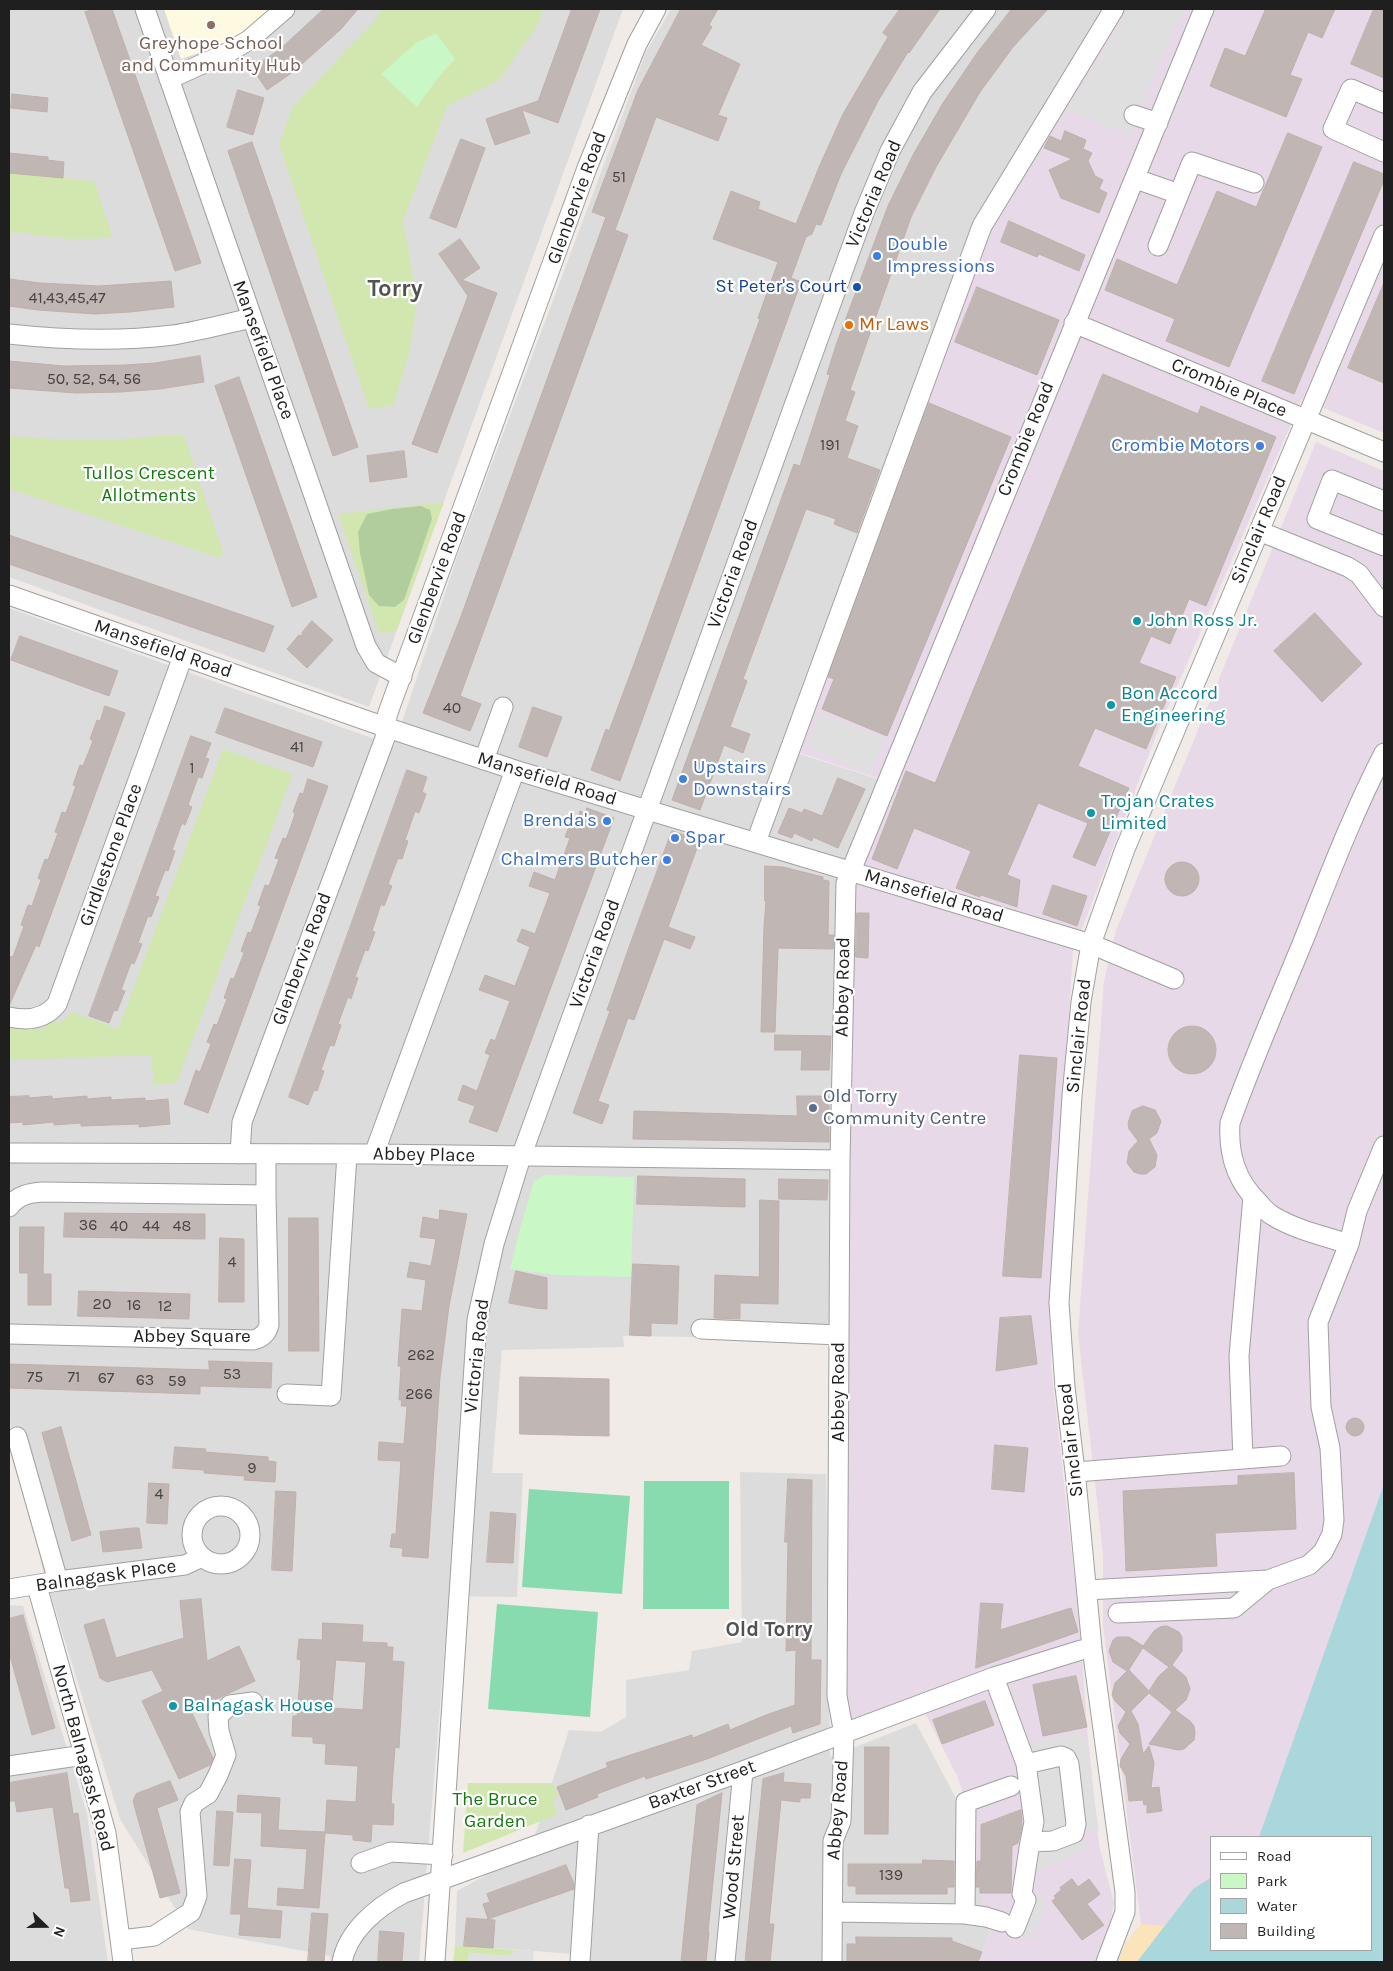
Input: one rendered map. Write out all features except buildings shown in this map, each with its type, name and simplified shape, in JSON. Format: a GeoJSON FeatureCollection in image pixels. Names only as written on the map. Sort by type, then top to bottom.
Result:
{"type":"FeatureCollection","features":[{"type":"Feature","properties":{"kind":"street","name":"Mansefield Place"},"geometry":{"type":"LineString","coordinates":[[145,9],[366,646],[376,663],[402,677]]}},
{"type":"Feature","properties":{"kind":"street"},"geometry":{"type":"LineString","coordinates":[[169,79],[229,52],[249,40],[285,9]]}},
{"type":"Feature","properties":{"kind":"street","name":"Glenbervie Road"},"geometry":{"type":"LineString","coordinates":[[240,1154],[242,1122],[385,738],[387,716],[587,168],[637,44],[656,9]]}},
{"type":"Feature","properties":{"kind":"street","name":"Victoria Road"},"geometry":{"type":"LineString","coordinates":[[435,1962],[477,1320],[494,1244],[521,1157],[864,213],[890,151],[922,92],[986,9]]}},
{"type":"Feature","properties":{"kind":"street"},"geometry":{"type":"LineString","coordinates":[[756,842],[982,226],[1114,9]]}},
{"type":"Feature","properties":{"kind":"street","name":"Crombie Road"},"geometry":{"type":"LineString","coordinates":[[850,870],[1074,323],[1136,179],[1204,9]]}},
{"type":"Feature","properties":{"kind":"street"},"geometry":{"type":"LineString","coordinates":[[1384,103],[1351,89],[1333,129],[1384,152]]}},
{"type":"Feature","properties":{"kind":"street"},"geometry":{"type":"LineString","coordinates":[[1134,115],[1158,123]]}},
{"type":"Feature","properties":{"kind":"street"},"geometry":{"type":"LineString","coordinates":[[1158,246],[1192,162],[1254,183]]}},
{"type":"Feature","properties":{"kind":"street"},"geometry":{"type":"LineString","coordinates":[[1136,179],[1179,194]]}},
{"type":"Feature","properties":{"kind":"street","name":"Sinclair Road"},"geometry":{"type":"LineString","coordinates":[[1106,1962],[1125,1912],[1125,1892],[1092,1648],[1076,1472],[1065,1387],[1059,1303],[1072,1096],[1081,1002],[1091,944],[1125,849],[1384,235]]}},
{"type":"Feature","properties":{"kind":"street"},"geometry":{"type":"LineString","coordinates":[[9,334],[52,339],[98,340],[135,338],[174,335],[251,318]]}},
{"type":"Feature","properties":{"kind":"street","name":"Crombie Place"},"geometry":{"type":"LineString","coordinates":[[1074,323],[1384,452]]}},
{"type":"Feature","properties":{"kind":"street"},"geometry":{"type":"LineString","coordinates":[[1384,502],[1332,480],[1317,518],[1384,546]]}},
{"type":"Feature","properties":{"kind":"street"},"geometry":{"type":"LineString","coordinates":[[1259,531],[1348,567],[1358,574],[1384,605]]}},
{"type":"Feature","properties":{"kind":"street","name":"Mansefield Road"},"geometry":{"type":"LineString","coordinates":[[9,595],[484,760],[1091,944],[1174,979]]}},
{"type":"Feature","properties":{"kind":"street","name":"Girdlestone Place"},"geometry":{"type":"LineString","coordinates":[[9,1017],[20,1019],[43,1016],[51,1012],[57,1004],[183,656]]}},
{"type":"Feature","properties":{"kind":"street"},"geometry":{"type":"LineString","coordinates":[[484,760],[502,707]]}},
{"type":"Feature","properties":{"kind":"street"},"geometry":{"type":"LineString","coordinates":[[1349,1244],[1289,1225],[1271,1215],[1253,1197],[1240,1182],[1232,1161],[1229,1139],[1230,1123],[1341,844],[1362,796],[1380,775],[1384,753]]}},
{"type":"Feature","properties":{"kind":"street"},"geometry":{"type":"LineString","coordinates":[[374,1154],[515,770]]}},
{"type":"Feature","properties":{"kind":"street","name":"Abbey Road"},"geometry":{"type":"LineString","coordinates":[[832,1962],[834,1912],[833,1841],[841,1821],[844,1734],[837,1696],[840,1160],[846,883],[850,870]]}},
{"type":"Feature","properties":{"kind":"street"},"geometry":{"type":"LineString","coordinates":[[1087,1590],[1268,1580],[1309,1565],[1323,1552],[1332,1534],[1334,1520],[1330,1448],[1321,1407],[1318,1322],[1349,1244],[1357,1211],[1384,1146]]}},
{"type":"Feature","properties":{"kind":"street","name":"Abbey Place"},"geometry":{"type":"LineString","coordinates":[[9,1153],[374,1154],[840,1160]]}},
{"type":"Feature","properties":{"kind":"street","name":"Abbey Square"},"geometry":{"type":"LineString","coordinates":[[9,1334],[257,1339],[266,1333],[269,1325],[266,1154]]}},
{"type":"Feature","properties":{"kind":"street"},"geometry":{"type":"LineString","coordinates":[[286,1394],[331,1396],[347,1155]]}},
{"type":"Feature","properties":{"kind":"street"},"geometry":{"type":"LineString","coordinates":[[9,1207],[20,1197],[29,1193],[43,1192],[266,1195]]}},
{"type":"Feature","properties":{"kind":"street"},"geometry":{"type":"LineString","coordinates":[[1243,1459],[1238,1356],[1253,1197]]}},
{"type":"Feature","properties":{"kind":"street"},"geometry":{"type":"LineString","coordinates":[[701,1329],[839,1335]]}},
{"type":"Feature","properties":{"kind":"street"},"geometry":{"type":"LineString","coordinates":[[17,1437],[16,1460],[58,1581]]}},
{"type":"Feature","properties":{"kind":"street"},"geometry":{"type":"LineString","coordinates":[[1076,1472],[1281,1456]]}},
{"type":"Feature","properties":{"kind":"street","name":"Balnagask Place"},"geometry":{"type":"LineString","coordinates":[[9,1589],[185,1565],[202,1557]]}},
{"type":"Feature","properties":{"kind":"street"},"geometry":{"type":"LineString","coordinates":[[1118,1613],[1234,1608],[1268,1580]]}},
{"type":"Feature","properties":{"kind":"street","name":"North Balnagask Road"},"geometry":{"type":"LineString","coordinates":[[37,1586],[106,1833],[123,1962]]}},
{"type":"Feature","properties":{"kind":"street","name":"Baxter Street"},"geometry":{"type":"LineString","coordinates":[[342,1962],[349,1944],[371,1915],[385,1903],[404,1893],[743,1771],[994,1677],[1092,1648]]}},
{"type":"Feature","properties":{"kind":"street"},"geometry":{"type":"LineString","coordinates":[[834,1912],[965,1914],[986,1917],[1008,1925],[1026,1900],[1022,1894],[1034,1822],[1026,1764],[994,1677]]}},
{"type":"Feature","properties":{"kind":"street"},"geometry":{"type":"LineString","coordinates":[[120,1940],[154,1936],[191,1912],[197,1896],[190,1812],[194,1803],[208,1794],[226,1755],[219,1731],[218,1716],[230,1705],[253,1702]]}},
{"type":"Feature","properties":{"kind":"street"},"geometry":{"type":"LineString","coordinates":[[9,1766],[84,1755]]}},
{"type":"Feature","properties":{"kind":"street"},"geometry":{"type":"LineString","coordinates":[[1026,1764],[1062,1756],[1066,1758],[1069,1764],[1076,1824],[1074,1833],[1053,1841],[1030,1842]]}},
{"type":"Feature","properties":{"kind":"street","name":"Wood Street"},"geometry":{"type":"LineString","coordinates":[[725,1962],[743,1771]]}},
{"type":"Feature","properties":{"kind":"street"},"geometry":{"type":"LineString","coordinates":[[965,1914],[966,1802],[1011,1786]]}},
{"type":"Feature","properties":{"kind":"street"},"geometry":{"type":"LineString","coordinates":[[580,1962],[589,1826]]}},
{"type":"Feature","properties":{"kind":"street"},"geometry":{"type":"LineString","coordinates":[[361,1863],[391,1852],[443,1854]]}},
{"type":"Feature","properties":{"kind":"shaded area"},"geometry":{"type":"Polygon","coordinates":[[[9,9],[623,9],[369,707],[9,577],[9,9]]]}},
{"type":"Feature","properties":{"kind":"shaded area","name":"Greyhope School and Community Hub"},"geometry":{"type":"Polygon","coordinates":[[[164,9],[272,9],[238,36],[215,47],[181,59],[164,9]]]}},
{"type":"Feature","properties":{"kind":"shaded area"},"geometry":{"type":"Polygon","coordinates":[[[671,9],[1114,9],[794,752],[884,781],[830,1339],[623,1336],[624,1347],[502,1350],[492,1473],[523,1473],[517,1597],[449,1596],[419,1962],[331,1962],[330,1956],[188,1929],[120,1819],[43,1570],[9,1417],[9,608],[394,746],[458,554],[646,52],[671,9]]]}},
{"type":"Feature","properties":{"kind":"shaded area"},"geometry":{"type":"Polygon","coordinates":[[[1121,9],[1384,9],[1384,433],[1302,399],[1161,723],[1073,952],[1052,1271],[1051,1366],[1080,1628],[1087,1727],[1099,1845],[1114,1903],[1104,1951],[1099,1962],[979,1962],[989,1932],[973,1853],[966,1802],[957,1776],[921,1705],[844,1734],[850,871],[886,781],[797,752],[975,262],[1002,202],[1121,9]]]}},
{"type":"Feature","properties":{"kind":"shaded area"},"geometry":{"type":"Polygon","coordinates":[[[1129,9],[1182,9],[1130,136],[1067,110],[1129,9]]]}},
{"type":"Feature","properties":{"kind":"shaded area"},"geometry":{"type":"Polygon","coordinates":[[[1316,442],[1384,471],[1384,1962],[1117,1962],[1126,1943],[1141,1924],[1103,1626],[1103,1554],[1078,1333],[1104,981],[1116,930],[1316,442]]]}},
{"type":"Feature","properties":{"kind":"shaded area"},"geometry":{"type":"Polygon","coordinates":[[[821,713],[885,739],[871,773],[807,747],[821,713]]]}},
{"type":"Feature","properties":{"kind":"shaded area"},"geometry":{"type":"Polygon","coordinates":[[[740,1472],[826,1474],[830,1757],[916,1723],[959,1804],[973,1853],[989,1932],[979,1962],[586,1962],[586,1955],[455,1945],[457,1891],[530,1851],[569,1730],[601,1732],[626,1717],[626,1680],[689,1670],[692,1651],[742,1642],[740,1472]]]}},
{"type":"Feature","properties":{"kind":"shaded area"},"geometry":{"type":"Polygon","coordinates":[[[9,1605],[23,1606],[87,1813],[108,1962],[9,1962],[9,1605]]]}},
{"type":"Feature","properties":{"kind":"shaded area"},"geometry":{"type":"Polygon","coordinates":[[[1084,1733],[1099,1831],[1082,1832],[1088,1848],[1037,1872],[1032,1893],[1048,1904],[1032,1941],[1009,1930],[1025,1835],[1022,1803],[1012,1745],[1084,1733]]]}},
{"type":"Feature","properties":{"kind":"shaded area"},"geometry":{"type":"Polygon","coordinates":[[[515,1950],[534,1951],[533,1962],[468,1962],[469,1953],[507,1956],[511,1955],[515,1950]]]}},
{"type":"Feature","properties":{"kind":"green space"},"geometry":{"type":"Polygon","coordinates":[[[382,9],[543,9],[539,23],[499,80],[447,106],[403,221],[417,298],[410,350],[394,405],[369,409],[279,145],[293,106],[375,20],[382,9]]]}},
{"type":"Feature","properties":{"kind":"green space"},"geometry":{"type":"Polygon","coordinates":[[[436,33],[455,59],[437,79],[417,107],[381,74],[416,43],[436,33]]]}},
{"type":"Feature","properties":{"kind":"green space"},"geometry":{"type":"Polygon","coordinates":[[[9,173],[94,181],[113,238],[69,239],[12,232],[9,244],[9,173]]]}},
{"type":"Feature","properties":{"kind":"green space","name":"Tullos Crescent Allotments"},"geometry":{"type":"Polygon","coordinates":[[[181,434],[185,438],[223,552],[220,558],[9,489],[9,436],[56,439],[120,439],[181,434]]]}},
{"type":"Feature","properties":{"kind":"green space"},"geometry":{"type":"Polygon","coordinates":[[[444,502],[396,632],[379,633],[338,514],[444,502]]]}},
{"type":"Feature","properties":{"kind":"green space"},"geometry":{"type":"Polygon","coordinates":[[[421,506],[430,510],[432,519],[404,600],[395,607],[379,606],[369,595],[360,553],[358,532],[367,514],[421,506]]]}},
{"type":"Feature","properties":{"kind":"green space"},"geometry":{"type":"Polygon","coordinates":[[[223,749],[293,774],[177,1082],[154,1085],[151,1055],[9,1060],[9,1027],[16,1029],[43,1029],[54,1019],[61,1023],[72,1012],[118,1029],[223,749]]]}},
{"type":"Feature","properties":{"kind":"green space"},"geometry":{"type":"Polygon","coordinates":[[[545,1175],[634,1177],[631,1277],[557,1275],[510,1269],[534,1181],[545,1175]]]}},
{"type":"Feature","properties":{"kind":"green space"},"geometry":{"type":"Polygon","coordinates":[[[644,1481],[729,1481],[729,1609],[643,1609],[644,1481]]]}},
{"type":"Feature","properties":{"kind":"green space"},"geometry":{"type":"Polygon","coordinates":[[[529,1489],[630,1496],[622,1594],[522,1587],[529,1489]]]}},
{"type":"Feature","properties":{"kind":"green space"},"geometry":{"type":"Polygon","coordinates":[[[497,1604],[598,1612],[590,1717],[488,1709],[497,1604]]]}},
{"type":"Feature","properties":{"kind":"green space","name":"The Bruce Garden"},"geometry":{"type":"Polygon","coordinates":[[[468,1783],[552,1783],[559,1796],[552,1800],[558,1814],[463,1853],[468,1783]]]}},
{"type":"Feature","properties":{"kind":"green space"},"geometry":{"type":"Polygon","coordinates":[[[455,1945],[515,1950],[511,1955],[507,1956],[469,1953],[468,1962],[453,1962],[455,1945]]]}},
{"type":"Feature","properties":{"kind":"sand"},"geometry":{"type":"Polygon","coordinates":[[[1193,1889],[1199,1902],[1167,1962],[1118,1962],[1126,1943],[1141,1924],[1164,1926],[1193,1889]]]}},
{"type":"Feature","properties":{"kind":"water"},"geometry":{"type":"Polygon","coordinates":[[[1384,1484],[1384,1962],[1137,1962],[1193,1889],[1210,1878],[1210,1951],[1373,1951],[1373,1836],[1259,1836],[1384,1484]]]}},
{"type":"Feature","properties":{"kind":"place","name":"Greyhope School and Community Hub"},"geometry":{"type":"Point","coordinates":[211,25]}},
{"type":"Feature","properties":{"kind":"place","name":"Double Impressions"},"geometry":{"type":"Point","coordinates":[877,256]}},
{"type":"Feature","properties":{"kind":"place","name":"St Peter's Court"},"geometry":{"type":"Point","coordinates":[857,287]}},
{"type":"Feature","properties":{"kind":"place","name":"Mr Laws"},"geometry":{"type":"Point","coordinates":[849,325]}},
{"type":"Feature","properties":{"kind":"place","name":"Crombie Motors"},"geometry":{"type":"Point","coordinates":[1260,446]}},
{"type":"Feature","properties":{"kind":"place","name":"John Ross Jr."},"geometry":{"type":"Point","coordinates":[1137,621]}},
{"type":"Feature","properties":{"kind":"place","name":"Bon Accord Engineering"},"geometry":{"type":"Point","coordinates":[1111,705]}},
{"type":"Feature","properties":{"kind":"place","name":"Upstairs Downstairs"},"geometry":{"type":"Point","coordinates":[683,779]}},
{"type":"Feature","properties":{"kind":"place","name":"Trojan Crates Limited"},"geometry":{"type":"Point","coordinates":[1091,813]}},
{"type":"Feature","properties":{"kind":"place","name":"Brenda's"},"geometry":{"type":"Point","coordinates":[607,821]}},
{"type":"Feature","properties":{"kind":"place","name":"Spar"},"geometry":{"type":"Point","coordinates":[675,838]}},
{"type":"Feature","properties":{"kind":"place","name":"Chalmers Butcher"},"geometry":{"type":"Point","coordinates":[667,860]}},
{"type":"Feature","properties":{"kind":"place","name":"Old Torry Community Centre"},"geometry":{"type":"Point","coordinates":[813,1108]}},
{"type":"Feature","properties":{"kind":"place","name":"Balnagask House"},"geometry":{"type":"Point","coordinates":[173,1706]}},
{"type":"Feature","properties":{"kind":"district","name":"Torry"},"geometry":{"type":"Point","coordinates":[395,289]}},
{"type":"Feature","properties":{"kind":"district","name":"Old Torry"},"geometry":{"type":"Point","coordinates":[769,1630]}}]}
